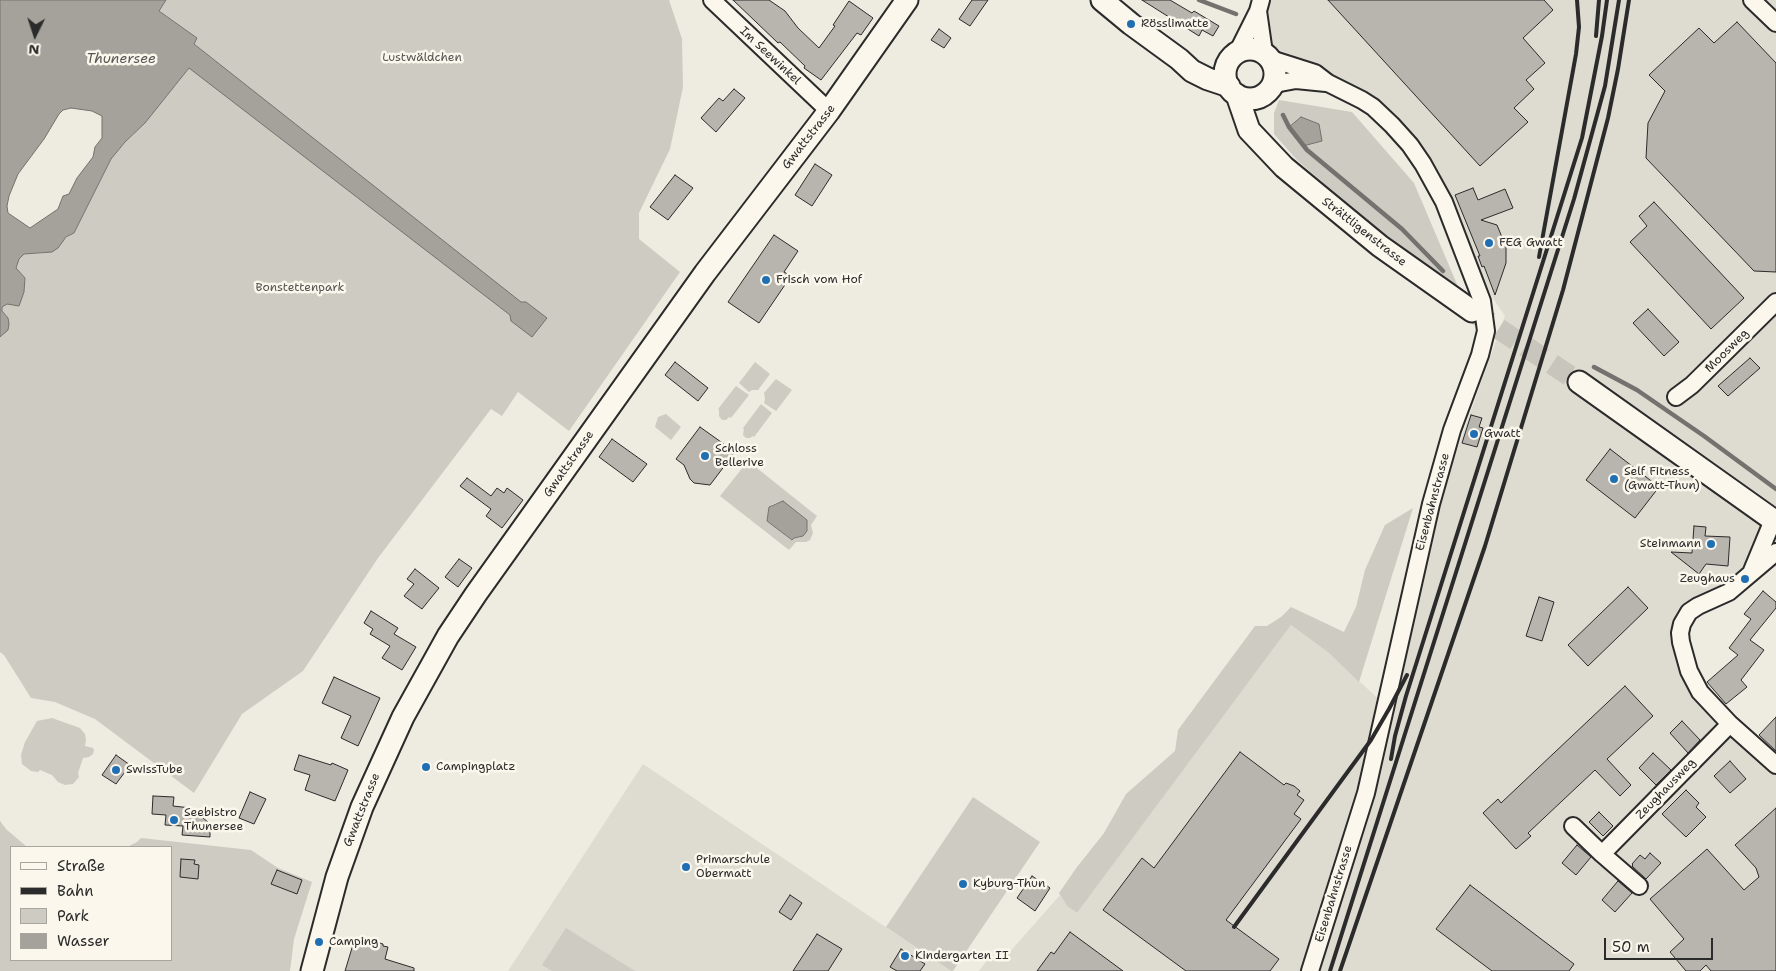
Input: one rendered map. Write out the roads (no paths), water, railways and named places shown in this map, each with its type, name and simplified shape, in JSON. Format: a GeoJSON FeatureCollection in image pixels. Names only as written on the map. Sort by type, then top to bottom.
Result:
{"type":"FeatureCollection","features":[{"type":"Feature","properties":{"kind":"main road","name":"Gwattstrasse"},"geometry":{"type":"LineString","coordinates":[[312,971],[337,877],[362,806],[393,738],[440,650],[476,594],[706,273],[830,111],[907,0]]}},
{"type":"Feature","properties":{"kind":"main road"},"geometry":{"type":"LineString","coordinates":[[1102,0],[1200,76],[1253,98],[1267,91]]}},
{"type":"Feature","properties":{"kind":"main road"},"geometry":{"type":"LineString","coordinates":[[1179,59],[1204,64],[1233,57],[1251,49],[1267,56],[1275,70],[1275,76],[1267,91],[1260,115],[1263,146]]}},
{"type":"Feature","properties":{"kind":"main road"},"geometry":{"type":"LineString","coordinates":[[1233,57],[1226,74],[1233,90]]}},
{"type":"Feature","properties":{"kind":"main road","name":"Strättligenstrasse"},"geometry":{"type":"LineString","coordinates":[[1233,90],[1249,130],[1284,167],[1398,260],[1472,311]]}},
{"type":"Feature","properties":{"kind":"main road"},"geometry":{"type":"LineString","coordinates":[[1579,382],[1774,521]]}},
{"type":"Feature","properties":{"kind":"street","name":"Im Seewinkel"},"geometry":{"type":"LineString","coordinates":[[712,0],[830,111]]}},
{"type":"Feature","properties":{"kind":"street"},"geometry":{"type":"LineString","coordinates":[[1752,0],[1776,23]]}},
{"type":"Feature","properties":{"kind":"street"},"geometry":{"type":"LineString","coordinates":[[1259,6],[1267,56]]}},
{"type":"Feature","properties":{"kind":"street"},"geometry":{"type":"LineString","coordinates":[[1233,57],[1259,6]]}},
{"type":"Feature","properties":{"kind":"street","name":"Eisenbahnstrasse"},"geometry":{"type":"LineString","coordinates":[[1267,56],[1315,73],[1328,83],[1373,107],[1392,125],[1423,164],[1444,202],[1482,301],[1486,330],[1480,355],[1452,430],[1431,504],[1366,793],[1310,971]]}},
{"type":"Feature","properties":{"kind":"street","name":"Eisenbahnstrasse"},"geometry":{"type":"LineString","coordinates":[[1267,91],[1280,83],[1296,80],[1328,83]]}},
{"type":"Feature","properties":{"kind":"street","name":"Moosweg"},"geometry":{"type":"LineString","coordinates":[[1676,397],[1692,386],[1776,302]]}},
{"type":"Feature","properties":{"kind":"street"},"geometry":{"type":"LineString","coordinates":[[1750,573],[1774,521]]}},
{"type":"Feature","properties":{"kind":"street"},"geometry":{"type":"LineString","coordinates":[[1776,552],[1729,592],[1689,612],[1682,624],[1681,642],[1689,671],[1700,692],[1730,724],[1776,765]]}},
{"type":"Feature","properties":{"kind":"street","name":"Zeughausweg"},"geometry":{"type":"LineString","coordinates":[[1602,854],[1730,724]]}},
{"type":"Feature","properties":{"kind":"street"},"geometry":{"type":"LineString","coordinates":[[1573,826],[1639,886]]}},
{"type":"Feature","properties":{"kind":"water","name":"Thunersee"},"geometry":{"type":"Polygon","coordinates":[[[0,0],[166,0],[159,11],[197,38],[194,44],[521,302],[526,302],[547,318],[532,337],[511,321],[510,315],[189,68],[145,123],[111,159],[74,233],[66,237],[58,248],[52,252],[24,254],[19,259],[16,268],[25,278],[24,292],[19,306],[7,304],[2,307],[2,311],[8,318],[9,324],[8,330],[0,337],[0,0]],[[71,108],[63,110],[18,174],[9,196],[8,213],[30,228],[58,209],[63,196],[69,194],[77,178],[93,157],[95,147],[102,138],[102,116],[92,111],[71,108]]]}},
{"type":"Feature","properties":{"kind":"water"},"geometry":{"type":"Polygon","coordinates":[[[1301,117],[1319,124],[1322,141],[1303,146],[1289,127],[1301,117]]]}},
{"type":"Feature","properties":{"kind":"water"},"geometry":{"type":"Polygon","coordinates":[[[783,501],[807,520],[807,531],[803,536],[792,540],[767,521],[769,507],[783,501]]]}},
{"type":"Feature","properties":{"kind":"waterway"},"geometry":{"type":"LineString","coordinates":[[1199,0],[1236,14]]}},
{"type":"Feature","properties":{"kind":"waterway"},"geometry":{"type":"LineString","coordinates":[[1283,115],[1289,127],[1307,150],[1402,229],[1443,271]]}},
{"type":"Feature","properties":{"kind":"waterway"},"geometry":{"type":"LineString","coordinates":[[1594,367],[1637,390],[1776,489]]}},
{"type":"Feature","properties":{"kind":"tunnel"},"geometry":{"type":"LineString","coordinates":[[1472,311],[1579,382]]}},
{"type":"Feature","properties":{"kind":"railway"},"geometry":{"type":"LineString","coordinates":[[1539,257],[1576,54],[1579,27],[1577,0]]}},
{"type":"Feature","properties":{"kind":"railway"},"geometry":{"type":"LineString","coordinates":[[1596,36],[1599,0]]}},
{"type":"Feature","properties":{"kind":"railway"},"geometry":{"type":"LineString","coordinates":[[1391,759],[1406,696],[1582,138],[1607,0]]}},
{"type":"Feature","properties":{"kind":"railway"},"geometry":{"type":"LineString","coordinates":[[1330,971],[1574,199],[1605,86],[1619,0]]}},
{"type":"Feature","properties":{"kind":"railway"},"geometry":{"type":"LineString","coordinates":[[1340,971],[1485,546],[1563,290],[1608,118],[1629,0]]}},
{"type":"Feature","properties":{"kind":"railway"},"geometry":{"type":"LineString","coordinates":[[1234,927],[1371,740],[1407,675]]}},
{"type":"Feature","properties":{"kind":"place","name":"Rösslimatte"},"geometry":{"type":"Point","coordinates":[1131,24]}},
{"type":"Feature","properties":{"kind":"place","name":"FEG Gwatt"},"geometry":{"type":"Point","coordinates":[1489,243]}},
{"type":"Feature","properties":{"kind":"place","name":"Frisch vom Hof"},"geometry":{"type":"Point","coordinates":[766,280]}},
{"type":"Feature","properties":{"kind":"place","name":"Gwatt"},"geometry":{"type":"Point","coordinates":[1474,434]}},
{"type":"Feature","properties":{"kind":"place","name":"Schloss Bellerive"},"geometry":{"type":"Point","coordinates":[705,456]}},
{"type":"Feature","properties":{"kind":"place","name":"Self Fitness (Gwatt-Thun)"},"geometry":{"type":"Point","coordinates":[1614,479]}},
{"type":"Feature","properties":{"kind":"place","name":"Steinmann"},"geometry":{"type":"Point","coordinates":[1711,544]}},
{"type":"Feature","properties":{"kind":"place","name":"Zeughaus"},"geometry":{"type":"Point","coordinates":[1745,579]}},
{"type":"Feature","properties":{"kind":"place","name":"Campingplatz"},"geometry":{"type":"Point","coordinates":[426,767]}},
{"type":"Feature","properties":{"kind":"place","name":"SwissTube"},"geometry":{"type":"Point","coordinates":[116,770]}},
{"type":"Feature","properties":{"kind":"place","name":"Seebistro Thunersee"},"geometry":{"type":"Point","coordinates":[174,820]}},
{"type":"Feature","properties":{"kind":"place","name":"Primarschule Obermatt"},"geometry":{"type":"Point","coordinates":[686,867]}},
{"type":"Feature","properties":{"kind":"place","name":"Kyburg-Thun"},"geometry":{"type":"Point","coordinates":[963,884]}},
{"type":"Feature","properties":{"kind":"place","name":"Camping"},"geometry":{"type":"Point","coordinates":[319,942]}},
{"type":"Feature","properties":{"kind":"place","name":"Kindergarten II"},"geometry":{"type":"Point","coordinates":[905,956]}},
{"type":"Feature","properties":{"kind":"park label","name":"Lustwäldchen"},"geometry":{"type":"Point","coordinates":[422,58]}},
{"type":"Feature","properties":{"kind":"park label","name":"Bonstettenpark"},"geometry":{"type":"Point","coordinates":[300,288]}}]}
